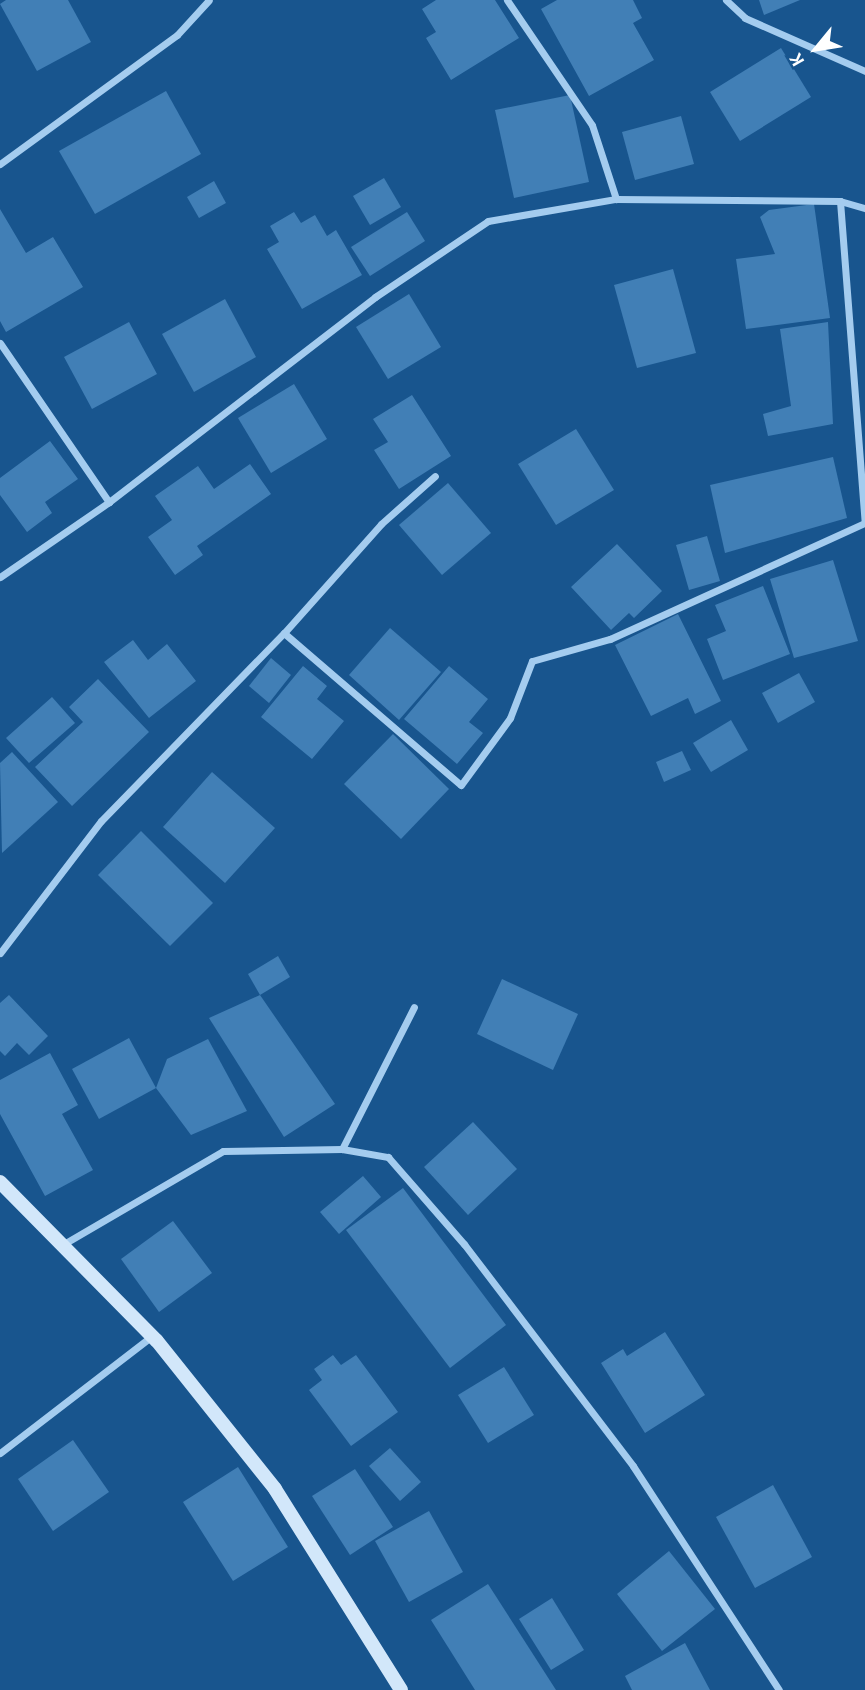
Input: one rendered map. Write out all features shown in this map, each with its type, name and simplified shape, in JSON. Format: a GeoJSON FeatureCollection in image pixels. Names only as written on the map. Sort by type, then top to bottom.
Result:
{"type":"FeatureCollection","features":[{"type":"Feature","properties":{"kind":"main road"},"geometry":{"type":"LineString","coordinates":[[0,1182],[152,1336],[275,1489],[401,1690]]}},
{"type":"Feature","properties":{"kind":"street"},"geometry":{"type":"LineString","coordinates":[[0,164],[177,35],[209,0]]}},
{"type":"Feature","properties":{"kind":"street"},"geometry":{"type":"LineString","coordinates":[[507,0],[592,125],[615,199]]}},
{"type":"Feature","properties":{"kind":"street"},"geometry":{"type":"LineString","coordinates":[[726,0],[745,18],[865,71]]}},
{"type":"Feature","properties":{"kind":"street"},"geometry":{"type":"LineString","coordinates":[[0,577],[109,502],[374,297],[488,221],[615,199],[840,201],[865,208]]}},
{"type":"Feature","properties":{"kind":"street"},"geometry":{"type":"LineString","coordinates":[[284,633],[461,785],[510,718],[532,662],[610,639],[865,523],[840,201]]}},
{"type":"Feature","properties":{"kind":"street"},"geometry":{"type":"LineString","coordinates":[[0,343],[109,502]]}},
{"type":"Feature","properties":{"kind":"street"},"geometry":{"type":"LineString","coordinates":[[0,953],[101,821],[284,633],[381,524],[435,476]]}},
{"type":"Feature","properties":{"kind":"street"},"geometry":{"type":"LineString","coordinates":[[342,1149],[414,1007]]}},
{"type":"Feature","properties":{"kind":"street"},"geometry":{"type":"LineString","coordinates":[[62,1245],[223,1151],[342,1149],[388,1157],[464,1244],[633,1466],[779,1690]]}},
{"type":"Feature","properties":{"kind":"street"},"geometry":{"type":"LineString","coordinates":[[0,1453],[152,1336]]}},
{"type":"Feature","properties":{"kind":"building"},"geometry":{"type":"Polygon","coordinates":[[[6,0],[68,0],[91,42],[37,71],[0,4],[6,0]]]}},
{"type":"Feature","properties":{"kind":"building"},"geometry":{"type":"Polygon","coordinates":[[[436,0],[495,0],[519,38],[451,80],[426,38],[436,32],[422,9],[436,0]]]}},
{"type":"Feature","properties":{"kind":"building"},"geometry":{"type":"Polygon","coordinates":[[[557,0],[633,0],[642,18],[633,23],[654,60],[589,96],[541,9],[557,0]]]}},
{"type":"Feature","properties":{"kind":"building"},"geometry":{"type":"Polygon","coordinates":[[[759,0],[800,0],[764,15],[759,0]]]}},
{"type":"Feature","properties":{"kind":"building"},"geometry":{"type":"Polygon","coordinates":[[[781,48],[811,97],[740,141],[710,92],[781,48]]]}},
{"type":"Feature","properties":{"kind":"building"},"geometry":{"type":"Polygon","coordinates":[[[166,91],[201,154],[95,214],[59,151],[166,91]]]}},
{"type":"Feature","properties":{"kind":"building"},"geometry":{"type":"Polygon","coordinates":[[[570,95],[589,182],[514,198],[495,110],[570,95]]]}},
{"type":"Feature","properties":{"kind":"building"},"geometry":{"type":"Polygon","coordinates":[[[681,116],[694,164],[635,180],[622,132],[681,116]]]}},
{"type":"Feature","properties":{"kind":"building"},"geometry":{"type":"Polygon","coordinates":[[[384,178],[401,207],[370,225],[353,196],[384,178]]]}},
{"type":"Feature","properties":{"kind":"building"},"geometry":{"type":"Polygon","coordinates":[[[214,181],[226,203],[199,218],[187,197],[214,181]]]}},
{"type":"Feature","properties":{"kind":"building"},"geometry":{"type":"Polygon","coordinates":[[[814,204],[830,318],[746,329],[736,259],[775,254],[760,217],[769,210],[814,204]]]}},
{"type":"Feature","properties":{"kind":"building"},"geometry":{"type":"Polygon","coordinates":[[[0,209],[26,253],[53,237],[83,287],[6,332],[0,321],[0,209]]]}},
{"type":"Feature","properties":{"kind":"building"},"geometry":{"type":"Polygon","coordinates":[[[294,212],[301,223],[315,215],[327,236],[336,230],[362,275],[302,309],[267,249],[279,242],[270,226],[294,212]]]}},
{"type":"Feature","properties":{"kind":"building"},"geometry":{"type":"Polygon","coordinates":[[[407,212],[425,241],[370,276],[351,247],[407,212]]]}},
{"type":"Feature","properties":{"kind":"building"},"geometry":{"type":"Polygon","coordinates":[[[673,269],[696,353],[637,368],[614,285],[673,269]]]}},
{"type":"Feature","properties":{"kind":"building"},"geometry":{"type":"Polygon","coordinates":[[[409,294],[441,347],[388,379],[356,327],[409,294]]]}},
{"type":"Feature","properties":{"kind":"building"},"geometry":{"type":"Polygon","coordinates":[[[225,299],[256,357],[194,392],[162,334],[225,299]]]}},
{"type":"Feature","properties":{"kind":"building"},"geometry":{"type":"Polygon","coordinates":[[[129,322],[157,374],[92,409],[64,357],[129,322]]]}},
{"type":"Feature","properties":{"kind":"building"},"geometry":{"type":"Polygon","coordinates":[[[828,322],[833,424],[768,436],[763,414],[791,406],[780,329],[828,322]]]}},
{"type":"Feature","properties":{"kind":"building"},"geometry":{"type":"Polygon","coordinates":[[[294,384],[327,439],[271,473],[238,418],[294,384]]]}},
{"type":"Feature","properties":{"kind":"building"},"geometry":{"type":"Polygon","coordinates":[[[412,395],[451,456],[399,489],[374,450],[388,442],[373,419],[412,395]]]}},
{"type":"Feature","properties":{"kind":"building"},"geometry":{"type":"Polygon","coordinates":[[[576,429],[614,490],[556,525],[518,464],[576,429]]]}},
{"type":"Feature","properties":{"kind":"building"},"geometry":{"type":"Polygon","coordinates":[[[50,441],[78,479],[45,502],[52,513],[27,532],[0,495],[0,478],[50,441]]]}},
{"type":"Feature","properties":{"kind":"building"},"geometry":{"type":"Polygon","coordinates":[[[833,457],[847,518],[725,553],[710,485],[833,457]]]}},
{"type":"Feature","properties":{"kind":"building"},"geometry":{"type":"Polygon","coordinates":[[[250,464],[271,494],[197,546],[203,555],[175,575],[148,537],[172,520],[155,496],[198,466],[214,489],[250,464]]]}},
{"type":"Feature","properties":{"kind":"building"},"geometry":{"type":"Polygon","coordinates":[[[448,483],[491,533],[442,575],[399,525],[448,483]]]}},
{"type":"Feature","properties":{"kind":"building"},"geometry":{"type":"Polygon","coordinates":[[[707,536],[720,581],[689,590],[676,545],[707,536]]]}},
{"type":"Feature","properties":{"kind":"building"},"geometry":{"type":"Polygon","coordinates":[[[617,544],[662,591],[634,618],[629,613],[611,630],[571,587],[617,544]]]}},
{"type":"Feature","properties":{"kind":"building"},"geometry":{"type":"Polygon","coordinates":[[[833,560],[858,641],[794,658],[770,579],[833,560]]]}},
{"type":"Feature","properties":{"kind":"building"},"geometry":{"type":"Polygon","coordinates":[[[763,586],[790,654],[723,680],[707,639],[726,631],[715,605],[763,586]]]}},
{"type":"Feature","properties":{"kind":"building"},"geometry":{"type":"Polygon","coordinates":[[[678,614],[721,701],[695,714],[688,698],[651,716],[615,645],[678,614]]]}},
{"type":"Feature","properties":{"kind":"building"},"geometry":{"type":"Polygon","coordinates":[[[390,628],[441,672],[399,720],[349,675],[390,628]]]}},
{"type":"Feature","properties":{"kind":"building"},"geometry":{"type":"Polygon","coordinates":[[[133,640],[148,660],[167,644],[196,681],[149,718],[104,662],[133,640]]]}},
{"type":"Feature","properties":{"kind":"building"},"geometry":{"type":"Polygon","coordinates":[[[271,658],[291,675],[269,703],[249,686],[271,658]]]}},
{"type":"Feature","properties":{"kind":"building"},"geometry":{"type":"Polygon","coordinates":[[[303,666],[327,686],[317,699],[344,721],[312,759],[261,717],[303,666]]]}},
{"type":"Feature","properties":{"kind":"building"},"geometry":{"type":"Polygon","coordinates":[[[449,666],[488,699],[469,722],[483,733],[457,764],[404,719],[449,666]]]}},
{"type":"Feature","properties":{"kind":"building"},"geometry":{"type":"Polygon","coordinates":[[[799,673],[815,702],[778,723],[762,693],[799,673]]]}},
{"type":"Feature","properties":{"kind":"building"},"geometry":{"type":"Polygon","coordinates":[[[98,679],[149,732],[72,806],[35,767],[83,722],[69,707],[98,679]]]}},
{"type":"Feature","properties":{"kind":"building"},"geometry":{"type":"Polygon","coordinates":[[[52,697],[75,723],[29,763],[6,738],[52,697]]]}},
{"type":"Feature","properties":{"kind":"building"},"geometry":{"type":"Polygon","coordinates":[[[731,720],[748,750],[711,772],[693,743],[731,720]]]}},
{"type":"Feature","properties":{"kind":"building"},"geometry":{"type":"Polygon","coordinates":[[[393,734],[449,789],[401,839],[344,784],[393,734]]]}},
{"type":"Feature","properties":{"kind":"building"},"geometry":{"type":"Polygon","coordinates":[[[682,751],[691,770],[664,782],[656,762],[682,751]]]}},
{"type":"Feature","properties":{"kind":"building"},"geometry":{"type":"Polygon","coordinates":[[[12,752],[58,802],[2,853],[0,763],[12,752]]]}},
{"type":"Feature","properties":{"kind":"building"},"geometry":{"type":"Polygon","coordinates":[[[212,772],[275,828],[225,883],[163,827],[212,772]]]}},
{"type":"Feature","properties":{"kind":"building"},"geometry":{"type":"Polygon","coordinates":[[[141,831],[213,903],[170,946],[98,875],[141,831]]]}},
{"type":"Feature","properties":{"kind":"building"},"geometry":{"type":"Polygon","coordinates":[[[278,956],[290,977],[260,995],[248,974],[278,956]]]}},
{"type":"Feature","properties":{"kind":"building"},"geometry":{"type":"Polygon","coordinates":[[[502,979],[578,1014],[553,1070],[477,1034],[502,979]]]}},
{"type":"Feature","properties":{"kind":"building"},"geometry":{"type":"Polygon","coordinates":[[[9,995],[48,1036],[29,1055],[17,1043],[5,1056],[0,1051],[0,1003],[9,995]]]}},
{"type":"Feature","properties":{"kind":"building"},"geometry":{"type":"Polygon","coordinates":[[[260,995],[335,1104],[284,1137],[209,1018],[260,995]]]}},
{"type":"Feature","properties":{"kind":"building"},"geometry":{"type":"Polygon","coordinates":[[[129,1038],[156,1088],[99,1119],[72,1069],[129,1038]]]}},
{"type":"Feature","properties":{"kind":"building"},"geometry":{"type":"Polygon","coordinates":[[[208,1039],[247,1111],[191,1135],[156,1088],[167,1059],[208,1039]]]}},
{"type":"Feature","properties":{"kind":"building"},"geometry":{"type":"Polygon","coordinates":[[[50,1053],[78,1105],[62,1114],[93,1170],[45,1196],[0,1114],[0,1080],[50,1053]]]}},
{"type":"Feature","properties":{"kind":"building"},"geometry":{"type":"Polygon","coordinates":[[[473,1122],[517,1169],[468,1215],[424,1167],[473,1122]]]}},
{"type":"Feature","properties":{"kind":"building"},"geometry":{"type":"Polygon","coordinates":[[[363,1176],[381,1197],[339,1234],[320,1212],[363,1176]]]}},
{"type":"Feature","properties":{"kind":"building"},"geometry":{"type":"Polygon","coordinates":[[[403,1188],[506,1325],[450,1368],[346,1230],[403,1188]]]}},
{"type":"Feature","properties":{"kind":"building"},"geometry":{"type":"Polygon","coordinates":[[[173,1221],[212,1273],[159,1312],[121,1259],[173,1221]]]}},
{"type":"Feature","properties":{"kind":"building"},"geometry":{"type":"Polygon","coordinates":[[[665,1332],[705,1395],[645,1433],[601,1363],[623,1349],[627,1356],[665,1332]]]}},
{"type":"Feature","properties":{"kind":"building"},"geometry":{"type":"Polygon","coordinates":[[[333,1355],[341,1365],[356,1355],[398,1412],[351,1446],[309,1390],[322,1380],[314,1369],[333,1355]]]}},
{"type":"Feature","properties":{"kind":"building"},"geometry":{"type":"Polygon","coordinates":[[[504,1367],[534,1415],[488,1443],[458,1395],[504,1367]]]}},
{"type":"Feature","properties":{"kind":"building"},"geometry":{"type":"Polygon","coordinates":[[[73,1440],[109,1492],[53,1531],[18,1479],[73,1440]]]}},
{"type":"Feature","properties":{"kind":"building"},"geometry":{"type":"Polygon","coordinates":[[[390,1448],[421,1482],[400,1501],[369,1466],[390,1448]]]}},
{"type":"Feature","properties":{"kind":"building"},"geometry":{"type":"Polygon","coordinates":[[[238,1467],[288,1547],[233,1581],[183,1502],[238,1467]]]}},
{"type":"Feature","properties":{"kind":"building"},"geometry":{"type":"Polygon","coordinates":[[[355,1469],[393,1527],[350,1555],[312,1496],[355,1469]]]}},
{"type":"Feature","properties":{"kind":"building"},"geometry":{"type":"Polygon","coordinates":[[[773,1485],[812,1557],[755,1588],[716,1517],[773,1485]]]}},
{"type":"Feature","properties":{"kind":"building"},"geometry":{"type":"Polygon","coordinates":[[[429,1511],[463,1572],[409,1602],[375,1541],[429,1511]]]}},
{"type":"Feature","properties":{"kind":"building"},"geometry":{"type":"Polygon","coordinates":[[[669,1551],[715,1609],[662,1651],[617,1594],[669,1551]]]}},
{"type":"Feature","properties":{"kind":"building"},"geometry":{"type":"Polygon","coordinates":[[[488,1584],[556,1690],[475,1690],[431,1620],[488,1584]]]}},
{"type":"Feature","properties":{"kind":"building"},"geometry":{"type":"Polygon","coordinates":[[[552,1598],[584,1650],[551,1670],[519,1619],[552,1598]]]}},
{"type":"Feature","properties":{"kind":"building"},"geometry":{"type":"Polygon","coordinates":[[[685,1643],[710,1690],[632,1690],[625,1676],[685,1643]]]}}]}
